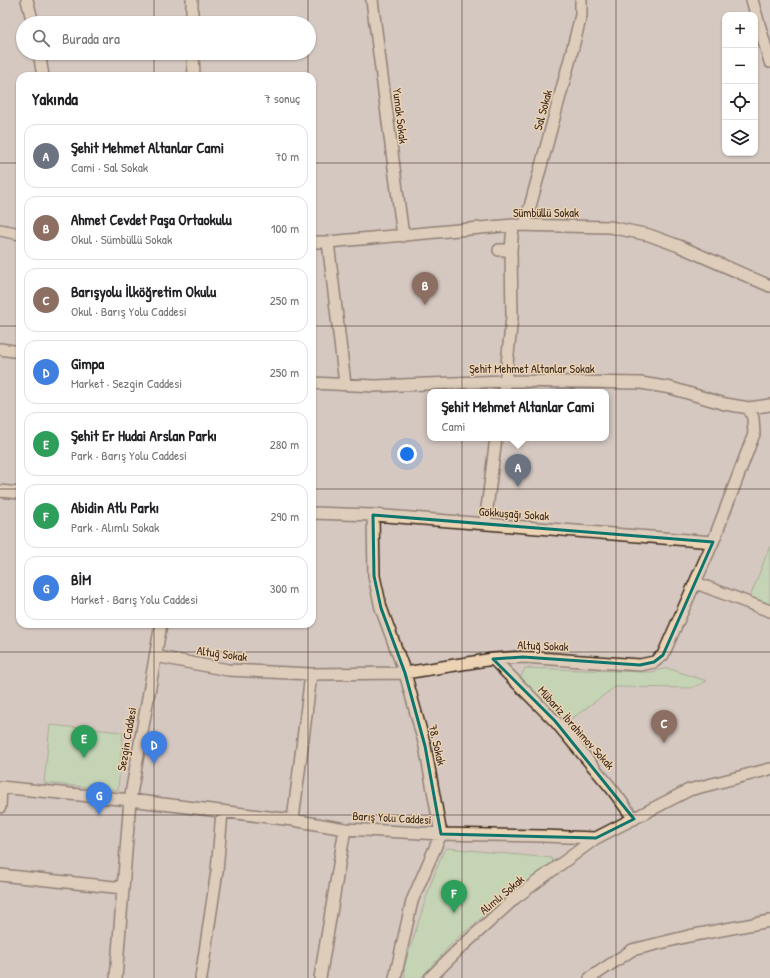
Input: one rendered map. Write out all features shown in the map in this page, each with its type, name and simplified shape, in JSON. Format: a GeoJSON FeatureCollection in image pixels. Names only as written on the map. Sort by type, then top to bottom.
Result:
{"type":"FeatureCollection","features":[{"type":"Feature","properties":{"kind":"street"},"geometry":{"type":"LineString","coordinates":[[27,0],[31,16]]}},
{"type":"Feature","properties":{"kind":"street"},"geometry":{"type":"LineString","coordinates":[[192,0],[192,16]]}},
{"type":"Feature","properties":{"kind":"street","name":"Yumak Sokak"},"geometry":{"type":"LineString","coordinates":[[372,0],[403,236]]}},
{"type":"Feature","properties":{"kind":"street","name":"Sal Sokak"},"geometry":{"type":"LineString","coordinates":[[525,225],[581,15],[581,0]]}},
{"type":"Feature","properties":{"kind":"street"},"geometry":{"type":"LineString","coordinates":[[752,0],[770,62]]}},
{"type":"Feature","properties":{"kind":"street"},"geometry":{"type":"LineString","coordinates":[[40,60],[42,72]]}},
{"type":"Feature","properties":{"kind":"street"},"geometry":{"type":"LineString","coordinates":[[193,60],[194,72]]}},
{"type":"Feature","properties":{"kind":"street"},"geometry":{"type":"LineString","coordinates":[[505,386],[512,317],[511,250],[513,225]]}},
{"type":"Feature","properties":{"kind":"street","name":"Sümbüllü Sokak"},"geometry":{"type":"LineString","coordinates":[[316,242],[403,236],[513,225],[610,227],[649,235],[679,246],[770,286]]}},
{"type":"Feature","properties":{"kind":"street"},"geometry":{"type":"LineString","coordinates":[[0,230],[16,233]]}},
{"type":"Feature","properties":{"kind":"street"},"geometry":{"type":"LineString","coordinates":[[328,242],[345,384]]}},
{"type":"Feature","properties":{"kind":"street"},"geometry":{"type":"LineString","coordinates":[[499,250],[511,250]]}},
{"type":"Feature","properties":{"kind":"street"},"geometry":{"type":"LineString","coordinates":[[0,349],[16,351]]}},
{"type":"Feature","properties":{"kind":"street","name":"Şehit Mehmet Altanlar Sokak"},"geometry":{"type":"LineString","coordinates":[[316,383],[375,386],[505,386],[641,383],[671,388],[725,404],[749,408],[770,405]]}},
{"type":"Feature","properties":{"kind":"street","name":"Altuğ Sokak"},"geometry":{"type":"LineString","coordinates":[[155,656],[228,670],[311,674],[405,673],[493,659],[523,657],[640,665],[654,662],[663,655],[696,583],[754,434],[754,422],[749,408]]}},
{"type":"Feature","properties":{"kind":"street"},"geometry":{"type":"LineString","coordinates":[[485,524],[496,441]]}},
{"type":"Feature","properties":{"kind":"street"},"geometry":{"type":"LineString","coordinates":[[0,491],[16,493]]}},
{"type":"Feature","properties":{"kind":"street","name":"Gökkuşağı Sokak"},"geometry":{"type":"LineString","coordinates":[[316,513],[373,515],[713,542]]}},
{"type":"Feature","properties":{"kind":"street","name":"78. Sokak"},"geometry":{"type":"LineString","coordinates":[[373,515],[374,576],[381,608],[405,673],[425,746],[441,834]]}},
{"type":"Feature","properties":{"kind":"street"},"geometry":{"type":"LineString","coordinates":[[696,583],[770,611]]}},
{"type":"Feature","properties":{"kind":"street","name":"Sezgin Caddesi"},"geometry":{"type":"LineString","coordinates":[[116,978],[130,800],[160,628]]}},
{"type":"Feature","properties":{"kind":"street","name":"Mübariz İbrahimov Sokak"},"geometry":{"type":"LineString","coordinates":[[493,659],[555,721],[612,789],[634,819]]}},
{"type":"Feature","properties":{"kind":"street"},"geometry":{"type":"LineString","coordinates":[[293,820],[311,674]]}},
{"type":"Feature","properties":{"kind":"street","name":"Barış Yolu Caddesi"},"geometry":{"type":"LineString","coordinates":[[1,787],[130,800],[293,820],[345,829],[441,834],[596,838],[689,790],[770,769]]}},
{"type":"Feature","properties":{"kind":"street"},"geometry":{"type":"LineString","coordinates":[[0,807],[1,787]]}},
{"type":"Feature","properties":{"kind":"street"},"geometry":{"type":"LineString","coordinates":[[201,978],[217,871],[222,812]]}},
{"type":"Feature","properties":{"kind":"street"},"geometry":{"type":"LineString","coordinates":[[320,978],[345,829]]}},
{"type":"Feature","properties":{"kind":"street"},"geometry":{"type":"LineString","coordinates":[[396,978],[412,902],[441,834]]}},
{"type":"Feature","properties":{"kind":"street","name":"Alımlı Sokak"},"geometry":{"type":"LineString","coordinates":[[430,978],[456,952],[516,898],[596,838]]}},
{"type":"Feature","properties":{"kind":"street"},"geometry":{"type":"LineString","coordinates":[[0,875],[123,888]]}},
{"type":"Feature","properties":{"kind":"street"},"geometry":{"type":"LineString","coordinates":[[590,978],[632,950],[688,936],[770,921]]}},
{"type":"Feature","properties":{"kind":"highlighted area"},"geometry":{"type":"Polygon","coordinates":[[[373,515],[713,542],[663,655],[654,662],[640,665],[523,657],[493,659],[555,721],[634,819],[596,838],[441,834],[425,746],[405,673],[381,608],[374,576],[373,515]]]}},
{"type":"Feature","properties":{"kind":"green space"},"geometry":{"type":"Polygon","coordinates":[[[770,546],[770,605],[750,597],[770,546]]]}},
{"type":"Feature","properties":{"kind":"green space"},"geometry":{"type":"Polygon","coordinates":[[[525,668],[652,672],[667,668],[707,681],[691,688],[615,687],[567,722],[520,679],[525,668]]]}},
{"type":"Feature","properties":{"kind":"green space"},"geometry":{"type":"Polygon","coordinates":[[[50,725],[123,732],[118,790],[44,783],[50,725]]]}},
{"type":"Feature","properties":{"kind":"green space"},"geometry":{"type":"Polygon","coordinates":[[[447,848],[551,858],[554,863],[510,894],[455,940],[421,978],[405,978],[404,967],[431,883],[444,850],[447,848]]]}},
{"type":"Feature","properties":{"kind":"place","name":"Ahmet Cevdet Paşa Ortaokulu"},"geometry":{"type":"Point","coordinates":[425,305]}},
{"type":"Feature","properties":{"kind":"place","name":"Şehit Mehmet Altanlar Cami"},"geometry":{"type":"Point","coordinates":[518,487]}},
{"type":"Feature","properties":{"kind":"place","name":"Barışyolu İlköğretim Okulu"},"geometry":{"type":"Point","coordinates":[664,743]}},
{"type":"Feature","properties":{"kind":"place","name":"Şehit Er Hudai Arslan Parkı"},"geometry":{"type":"Point","coordinates":[84,758]}},
{"type":"Feature","properties":{"kind":"place","name":"Gimpa"},"geometry":{"type":"Point","coordinates":[154,764]}},
{"type":"Feature","properties":{"kind":"place","name":"BİM"},"geometry":{"type":"Point","coordinates":[99,815]}},
{"type":"Feature","properties":{"kind":"place","name":"Abidin Atlı Parkı"},"geometry":{"type":"Point","coordinates":[454,913]}}]}
